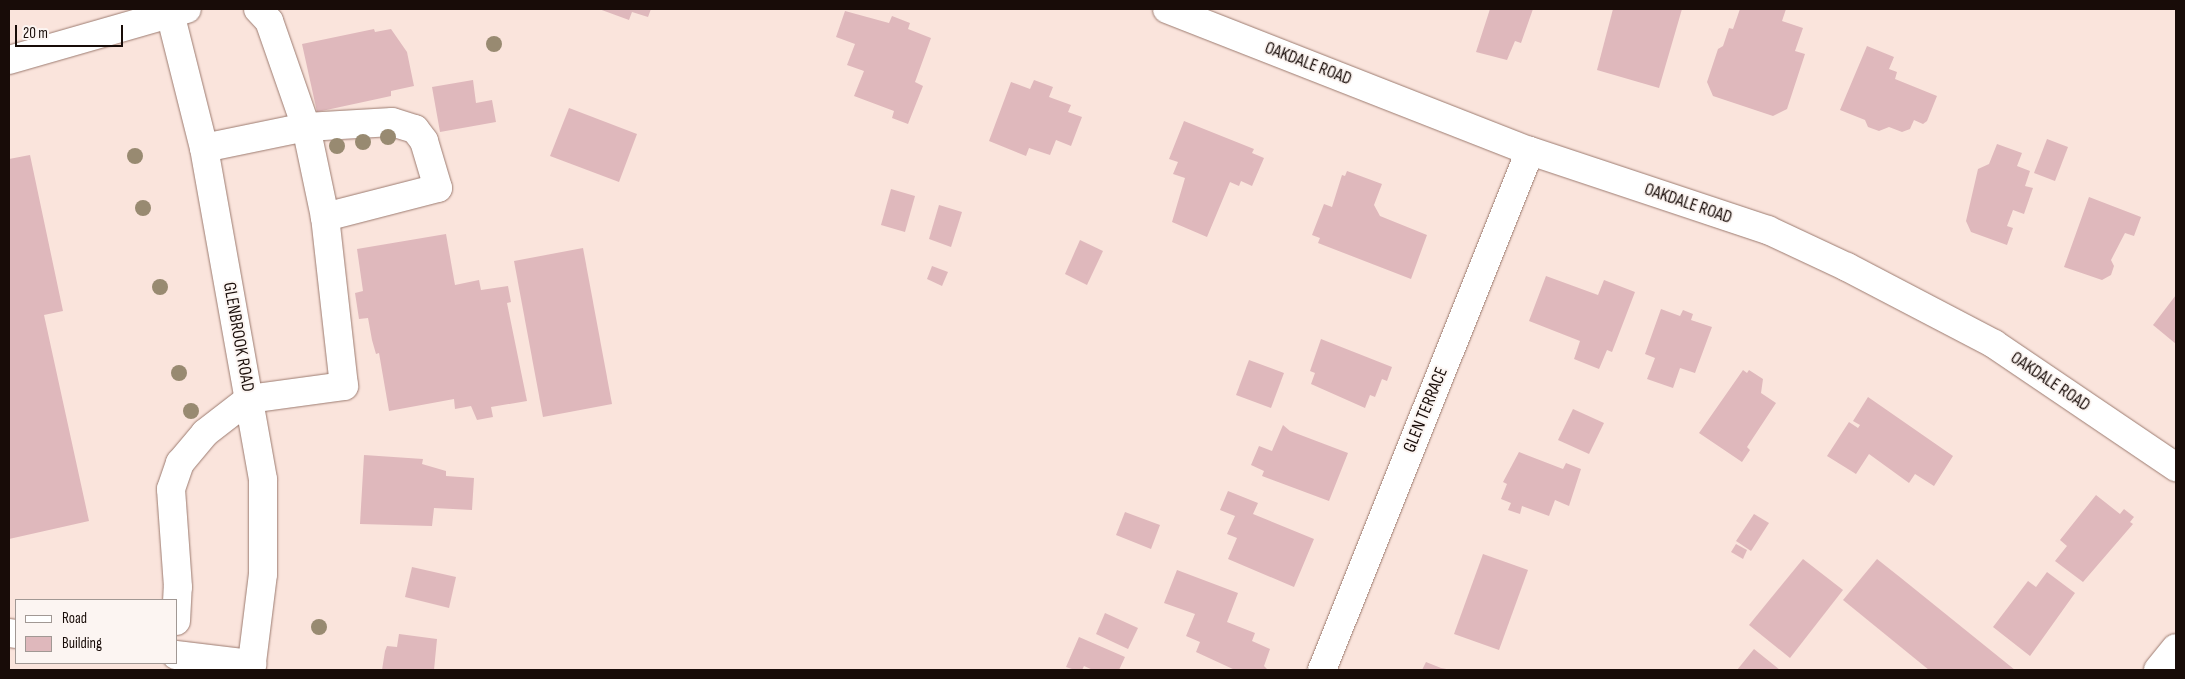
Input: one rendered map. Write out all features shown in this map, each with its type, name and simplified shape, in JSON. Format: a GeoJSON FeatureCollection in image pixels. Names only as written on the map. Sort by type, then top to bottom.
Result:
{"type":"FeatureCollection","features":[{"type":"Feature","properties":{"kind":"street"},"geometry":{"type":"LineString","coordinates":[[177,599],[171,489],[180,463],[205,433],[249,399],[344,386],[325,217],[306,127],[269,21],[258,9]]}},
{"type":"Feature","properties":{"kind":"street","name":"OAKDALE ROAD"},"geometry":{"type":"LineString","coordinates":[[1167,9],[1530,151],[1768,230],[1847,267],[1994,344],[2176,467]]}},
{"type":"Feature","properties":{"kind":"street"},"geometry":{"type":"LineString","coordinates":[[9,60],[175,10]]}},
{"type":"Feature","properties":{"kind":"street","name":"GLENBROOK ROAD"},"geometry":{"type":"LineString","coordinates":[[175,10],[204,148],[263,480],[263,574],[251,667]]}},
{"type":"Feature","properties":{"kind":"street"},"geometry":{"type":"LineString","coordinates":[[204,148],[306,127],[392,122],[405,124],[415,129],[424,141],[438,188],[325,217]]}},
{"type":"Feature","properties":{"kind":"street","name":"GLEN TERRACE"},"geometry":{"type":"LineString","coordinates":[[1322,670],[1530,151]]}},
{"type":"Feature","properties":{"kind":"street"},"geometry":{"type":"LineString","coordinates":[[2158,670],[2176,648]]}},
{"type":"Feature","properties":{"kind":"street"},"geometry":{"type":"LineString","coordinates":[[178,655],[251,667]]}},
{"type":"Feature","properties":{"kind":"building"},"geometry":{"type":"Polygon","coordinates":[[[599,9],[651,9],[648,17],[632,12],[629,20],[599,9]]]}},
{"type":"Feature","properties":{"kind":"building"},"geometry":{"type":"Polygon","coordinates":[[[1490,9],[1533,9],[1521,43],[1515,41],[1507,60],[1476,52],[1490,9]]]}},
{"type":"Feature","properties":{"kind":"building"},"geometry":{"type":"Polygon","coordinates":[[[1613,9],[1682,9],[1659,88],[1597,70],[1613,9]]]}},
{"type":"Feature","properties":{"kind":"building"},"geometry":{"type":"Polygon","coordinates":[[[1740,9],[1786,9],[1782,21],[1803,28],[1795,51],[1805,54],[1787,109],[1773,116],[1713,96],[1707,82],[1718,49],[1723,46],[1729,28],[1733,29],[1740,9]]]}},
{"type":"Feature","properties":{"kind":"building"},"geometry":{"type":"Polygon","coordinates":[[[845,11],[889,23],[892,16],[910,23],[908,29],[931,38],[915,82],[923,86],[908,124],[892,118],[894,111],[854,96],[864,71],[847,65],[855,44],[836,37],[845,11]]]}},
{"type":"Feature","properties":{"kind":"building"},"geometry":{"type":"Polygon","coordinates":[[[374,29],[375,32],[391,29],[407,52],[414,86],[391,91],[391,96],[317,112],[302,44],[374,29]]]}},
{"type":"Feature","properties":{"kind":"building"},"geometry":{"type":"Polygon","coordinates":[[[1867,46],[1894,57],[1889,69],[1897,72],[1895,79],[1937,96],[1927,121],[1923,124],[1914,120],[1910,129],[1902,132],[1889,127],[1879,131],[1868,127],[1865,120],[1840,110],[1867,46]]]}},
{"type":"Feature","properties":{"kind":"building"},"geometry":{"type":"Polygon","coordinates":[[[473,80],[476,103],[492,100],[496,122],[440,132],[432,87],[473,80]]]}},
{"type":"Feature","properties":{"kind":"building"},"geometry":{"type":"Polygon","coordinates":[[[1034,80],[1053,87],[1049,97],[1071,105],[1068,112],[1082,117],[1071,146],[1056,140],[1050,155],[1029,148],[1026,156],[989,141],[1011,82],[1030,89],[1034,80]]]}},
{"type":"Feature","properties":{"kind":"building"},"geometry":{"type":"Polygon","coordinates":[[[569,108],[637,134],[619,182],[550,156],[569,108]]]}},
{"type":"Feature","properties":{"kind":"building"},"geometry":{"type":"Polygon","coordinates":[[[1184,121],[1254,149],[1252,153],[1264,158],[1252,186],[1241,181],[1239,186],[1230,182],[1207,237],[1172,222],[1185,178],[1173,174],[1178,162],[1169,159],[1184,121]]]}},
{"type":"Feature","properties":{"kind":"building"},"geometry":{"type":"Polygon","coordinates":[[[2047,139],[2068,147],[2055,181],[2034,173],[2047,139]]]}},
{"type":"Feature","properties":{"kind":"building"},"geometry":{"type":"Polygon","coordinates":[[[1997,144],[2022,153],[2017,166],[2030,171],[2025,186],[2033,188],[2024,214],[2013,210],[2007,226],[2013,228],[2007,245],[1971,232],[1966,221],[1978,169],[1989,164],[1997,144]]]}},
{"type":"Feature","properties":{"kind":"building"},"geometry":{"type":"Polygon","coordinates":[[[30,155],[63,311],[44,315],[89,521],[9,539],[9,159],[30,155]]]}},
{"type":"Feature","properties":{"kind":"building"},"geometry":{"type":"Polygon","coordinates":[[[1347,171],[1382,184],[1374,205],[1380,216],[1427,235],[1411,279],[1318,243],[1320,238],[1312,235],[1324,204],[1332,207],[1342,175],[1345,176],[1347,171]]]}},
{"type":"Feature","properties":{"kind":"building"},"geometry":{"type":"Polygon","coordinates":[[[891,189],[915,196],[905,232],[881,225],[891,189]]]}},
{"type":"Feature","properties":{"kind":"building"},"geometry":{"type":"Polygon","coordinates":[[[2089,197],[2141,217],[2134,236],[2125,233],[2111,260],[2114,266],[2111,275],[2102,280],[2064,267],[2089,197]]]}},
{"type":"Feature","properties":{"kind":"building"},"geometry":{"type":"Polygon","coordinates":[[[939,205],[962,212],[951,247],[929,239],[939,205]]]}},
{"type":"Feature","properties":{"kind":"building"},"geometry":{"type":"Polygon","coordinates":[[[446,234],[455,285],[479,280],[481,290],[508,286],[511,302],[507,303],[527,401],[491,407],[493,417],[477,420],[471,406],[455,409],[454,399],[389,411],[379,353],[376,354],[368,318],[359,319],[355,293],[363,291],[357,249],[446,234]]]}},
{"type":"Feature","properties":{"kind":"building"},"geometry":{"type":"Polygon","coordinates":[[[1080,240],[1103,251],[1087,285],[1065,274],[1080,240]]]}},
{"type":"Feature","properties":{"kind":"building"},"geometry":{"type":"Polygon","coordinates":[[[583,248],[612,404],[543,417],[514,261],[583,248]]]}},
{"type":"Feature","properties":{"kind":"building"},"geometry":{"type":"Polygon","coordinates":[[[932,266],[948,272],[942,286],[927,279],[932,266]]]}},
{"type":"Feature","properties":{"kind":"building"},"geometry":{"type":"Polygon","coordinates":[[[1546,276],[1598,295],[1604,280],[1635,292],[1612,352],[1607,350],[1599,369],[1574,359],[1580,341],[1529,321],[1546,276]]]}},
{"type":"Feature","properties":{"kind":"building"},"geometry":{"type":"Polygon","coordinates":[[[2176,295],[2176,344],[2153,325],[2176,295]]]}},
{"type":"Feature","properties":{"kind":"building"},"geometry":{"type":"Polygon","coordinates":[[[1661,309],[1680,316],[1683,310],[1693,314],[1691,320],[1712,327],[1695,373],[1680,368],[1673,388],[1647,379],[1655,358],[1645,354],[1661,309]]]}},
{"type":"Feature","properties":{"kind":"building"},"geometry":{"type":"Polygon","coordinates":[[[1321,339],[1392,367],[1387,381],[1382,379],[1375,397],[1370,395],[1365,408],[1311,384],[1315,373],[1310,371],[1321,339]]]}},
{"type":"Feature","properties":{"kind":"building"},"geometry":{"type":"Polygon","coordinates":[[[1249,360],[1284,373],[1271,408],[1236,395],[1249,360]]]}},
{"type":"Feature","properties":{"kind":"building"},"geometry":{"type":"Polygon","coordinates":[[[1743,370],[1747,373],[1749,370],[1763,379],[1761,393],[1776,403],[1747,447],[1750,450],[1742,462],[1699,433],[1743,370]]]}},
{"type":"Feature","properties":{"kind":"building"},"geometry":{"type":"Polygon","coordinates":[[[1868,397],[1953,456],[1934,486],[1915,474],[1909,483],[1869,454],[1856,474],[1827,456],[1849,422],[1858,428],[1860,425],[1853,421],[1868,397]]]}},
{"type":"Feature","properties":{"kind":"building"},"geometry":{"type":"Polygon","coordinates":[[[1573,409],[1604,423],[1589,454],[1558,440],[1573,409]]]}},
{"type":"Feature","properties":{"kind":"building"},"geometry":{"type":"Polygon","coordinates":[[[1283,425],[1290,431],[1348,453],[1329,501],[1262,476],[1264,471],[1251,465],[1259,446],[1272,451],[1283,425]]]}},
{"type":"Feature","properties":{"kind":"building"},"geometry":{"type":"Polygon","coordinates":[[[1519,452],[1563,469],[1566,463],[1581,469],[1569,506],[1555,500],[1549,516],[1522,506],[1520,514],[1508,510],[1511,503],[1501,499],[1507,484],[1503,482],[1519,452]]]}},
{"type":"Feature","properties":{"kind":"building"},"geometry":{"type":"Polygon","coordinates":[[[364,455],[423,459],[422,464],[446,471],[446,476],[474,478],[472,510],[434,508],[432,526],[360,524],[364,455]]]}},
{"type":"Feature","properties":{"kind":"building"},"geometry":{"type":"Polygon","coordinates":[[[1228,491],[1258,503],[1253,514],[1314,539],[1294,587],[1228,559],[1237,538],[1227,534],[1235,516],[1220,510],[1228,491]]]}},
{"type":"Feature","properties":{"kind":"building"},"geometry":{"type":"Polygon","coordinates":[[[2096,495],[2120,514],[2124,509],[2134,517],[2130,522],[2133,524],[2083,582],[2055,561],[2067,546],[2060,540],[2096,495]]]}},
{"type":"Feature","properties":{"kind":"building"},"geometry":{"type":"Polygon","coordinates":[[[1125,512],[1160,525],[1151,549],[1116,535],[1125,512]]]}},
{"type":"Feature","properties":{"kind":"building"},"geometry":{"type":"Polygon","coordinates":[[[1754,514],[1769,523],[1751,551],[1736,541],[1754,514]]]}},
{"type":"Feature","properties":{"kind":"building"},"geometry":{"type":"Polygon","coordinates":[[[1736,544],[1747,550],[1743,559],[1731,552],[1736,544]]]}},
{"type":"Feature","properties":{"kind":"building"},"geometry":{"type":"Polygon","coordinates":[[[1483,554],[1528,570],[1499,650],[1454,634],[1483,554]]]}},
{"type":"Feature","properties":{"kind":"building"},"geometry":{"type":"Polygon","coordinates":[[[1803,559],[1843,590],[1790,658],[1749,625],[1803,559]]]}},
{"type":"Feature","properties":{"kind":"building"},"geometry":{"type":"Polygon","coordinates":[[[1877,559],[2015,670],[1929,670],[1843,600],[1877,559]]]}},
{"type":"Feature","properties":{"kind":"building"},"geometry":{"type":"Polygon","coordinates":[[[412,567],[456,577],[449,608],[405,597],[412,567]]]}},
{"type":"Feature","properties":{"kind":"building"},"geometry":{"type":"Polygon","coordinates":[[[1177,570],[1238,593],[1227,622],[1255,633],[1252,641],[1270,649],[1264,666],[1268,670],[1235,670],[1196,652],[1200,642],[1186,636],[1195,614],[1164,603],[1177,570]]]}},
{"type":"Feature","properties":{"kind":"building"},"geometry":{"type":"Polygon","coordinates":[[[2047,572],[2075,593],[2030,656],[1993,627],[2028,581],[2036,587],[2047,572]]]}},
{"type":"Feature","properties":{"kind":"building"},"geometry":{"type":"Polygon","coordinates":[[[1105,613],[1138,628],[1128,649],[1096,634],[1105,613]]]}},
{"type":"Feature","properties":{"kind":"building"},"geometry":{"type":"Polygon","coordinates":[[[399,634],[437,639],[434,670],[382,670],[387,646],[397,647],[399,634]]]}},
{"type":"Feature","properties":{"kind":"building"},"geometry":{"type":"Polygon","coordinates":[[[1079,637],[1125,657],[1119,670],[1093,670],[1084,666],[1082,670],[1075,670],[1066,667],[1079,637]]]}},
{"type":"Feature","properties":{"kind":"building"},"geometry":{"type":"Polygon","coordinates":[[[1754,649],[1780,670],[1737,670],[1754,649]]]}},
{"type":"Feature","properties":{"kind":"building"},"geometry":{"type":"Polygon","coordinates":[[[1426,662],[1441,668],[1452,670],[1422,670],[1426,662]]]}}]}
